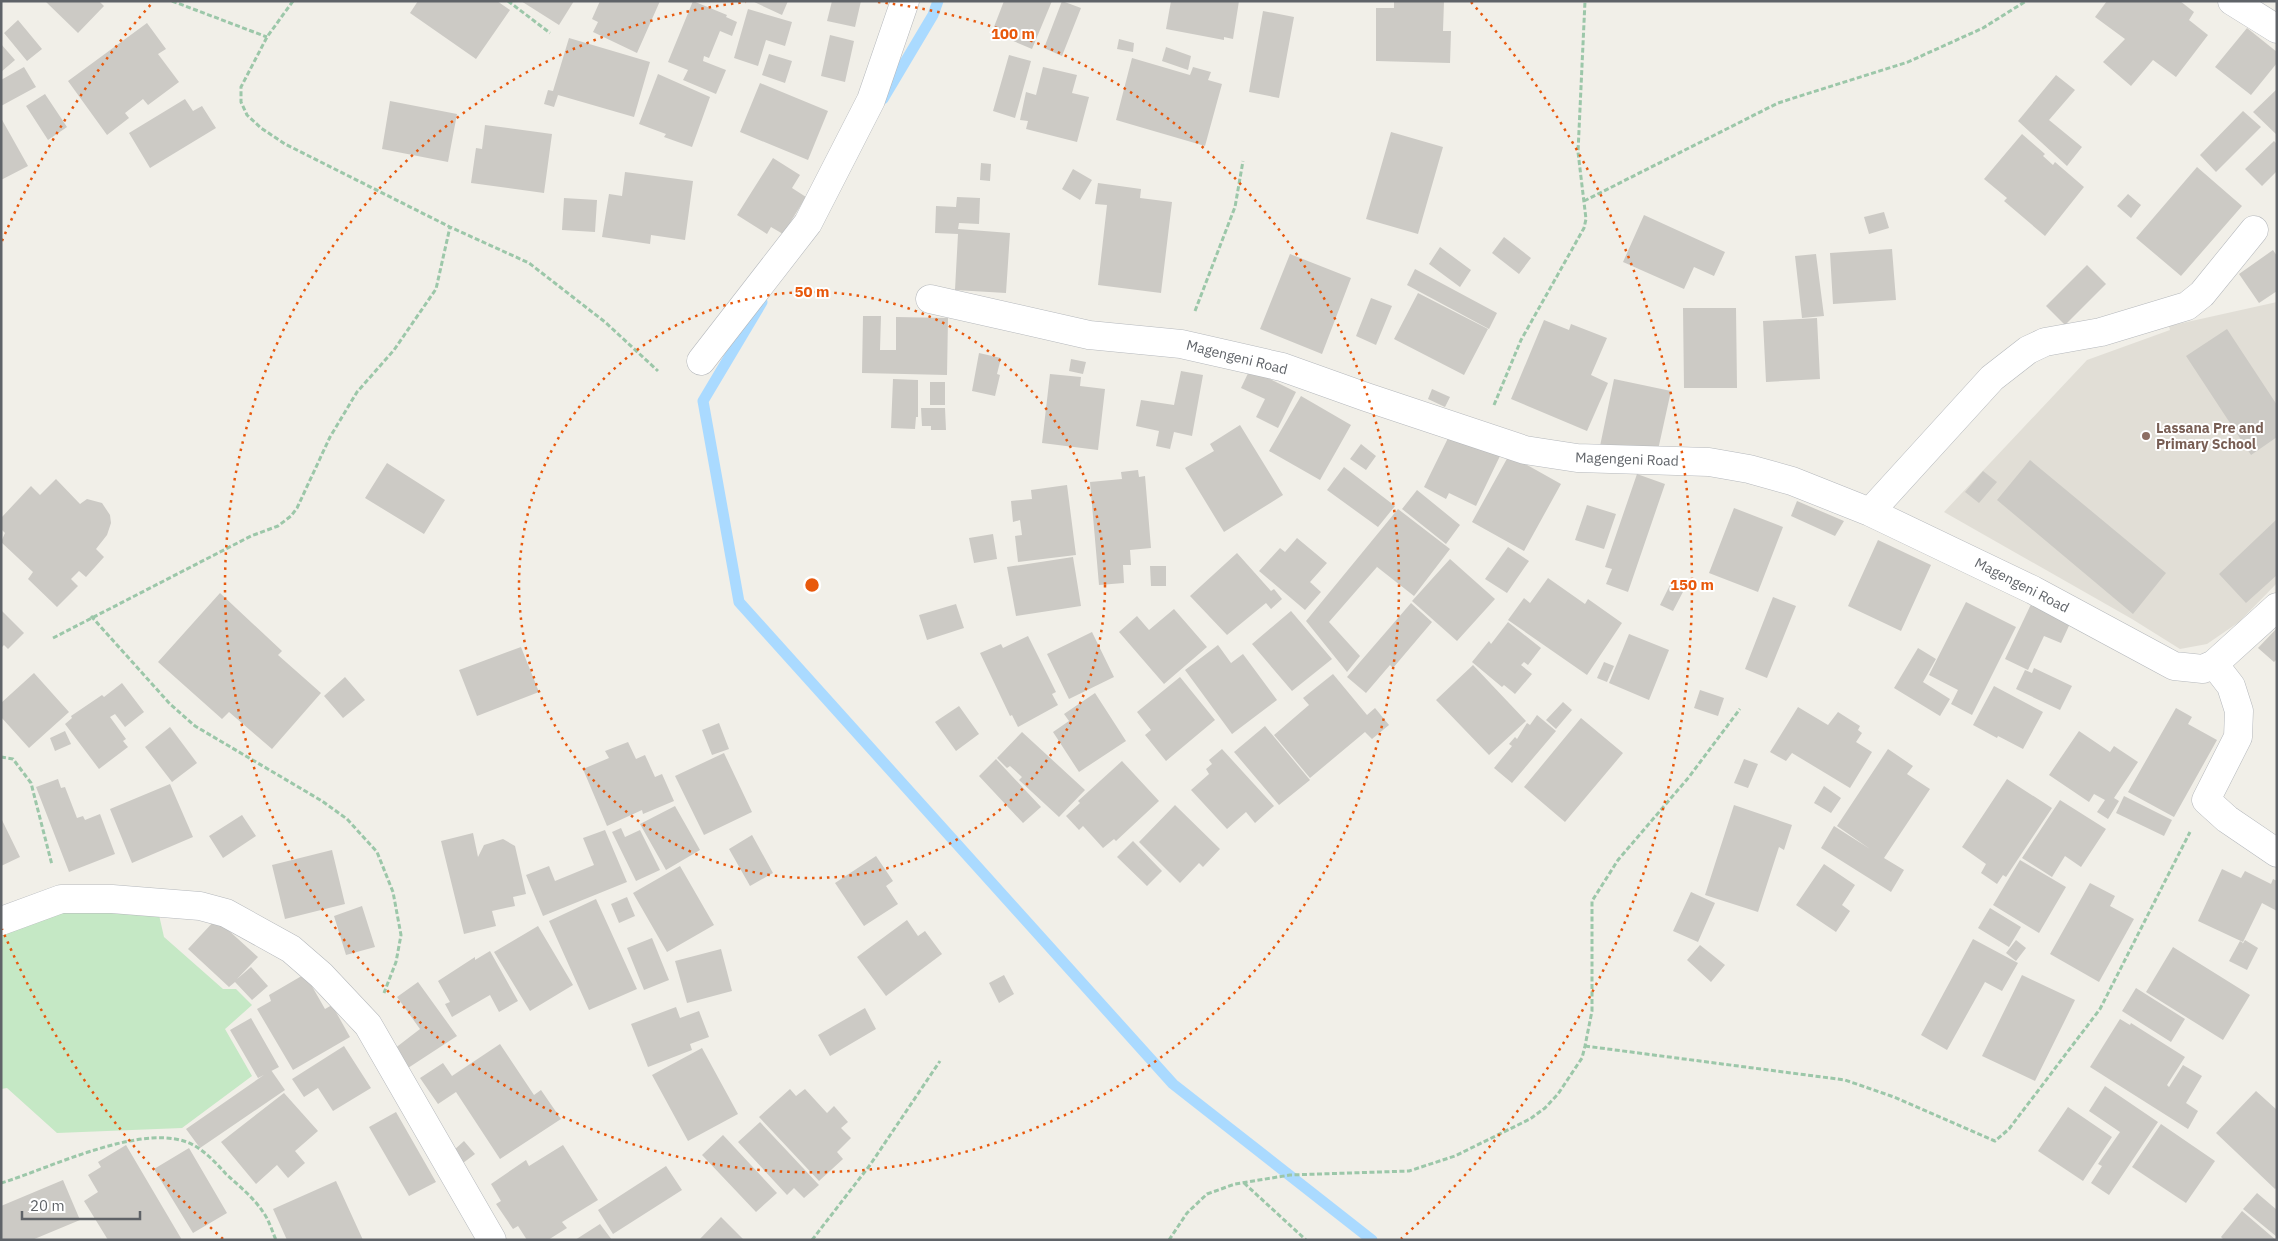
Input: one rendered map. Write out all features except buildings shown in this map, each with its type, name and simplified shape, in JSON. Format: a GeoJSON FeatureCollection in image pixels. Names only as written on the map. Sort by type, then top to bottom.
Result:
{"type":"FeatureCollection","features":[{"type":"Feature","properties":{"kind":"street"},"geometry":{"type":"LineString","coordinates":[[701,360],[808,223],[871,100],[905,1]]}},
{"type":"Feature","properties":{"kind":"street"},"geometry":{"type":"LineString","coordinates":[[2232,1],[2277,29]]}},
{"type":"Feature","properties":{"kind":"street"},"geometry":{"type":"LineString","coordinates":[[1870,512],[1992,378],[2028,350],[2045,342],[2101,332],[2187,306],[2202,294],[2254,230]]}},
{"type":"Feature","properties":{"kind":"street","name":"Magengeni Road"},"geometry":{"type":"LineString","coordinates":[[930,299],[1089,335],[1181,344],[1282,367],[1525,450],[1577,458],[1709,462],[1750,469],[1792,481],[1870,512],[2033,590],[2174,666],[2203,669],[2214,664]]}},
{"type":"Feature","properties":{"kind":"street"},"geometry":{"type":"LineString","coordinates":[[2277,607],[2214,664],[2231,686],[2239,711],[2238,737],[2206,800],[2228,819],[2277,853]]}},
{"type":"Feature","properties":{"kind":"street"},"geometry":{"type":"LineString","coordinates":[[1,921],[61,900],[112,900],[200,906],[226,914],[291,950],[307,961],[368,1025],[492,1240]]}},
{"type":"Feature","properties":{"kind":"path"},"geometry":{"type":"LineString","coordinates":[[172,1],[267,37]]}},
{"type":"Feature","properties":{"kind":"path"},"geometry":{"type":"LineString","coordinates":[[293,1],[267,37],[241,87],[241,102],[247,115],[261,128],[285,144],[450,227],[528,263],[605,322],[658,371]]}},
{"type":"Feature","properties":{"kind":"path"},"geometry":{"type":"LineString","coordinates":[[508,1],[550,32]]}},
{"type":"Feature","properties":{"kind":"path"},"geometry":{"type":"LineString","coordinates":[[1482,436],[1521,340],[1584,228],[1586,219],[1578,152],[1585,1]]}},
{"type":"Feature","properties":{"kind":"path"},"geometry":{"type":"LineString","coordinates":[[1584,201],[1778,103],[1908,62],[1983,28],[2026,1]]}},
{"type":"Feature","properties":{"kind":"path"},"geometry":{"type":"LineString","coordinates":[[1181,344],[1235,207],[1243,162]]}},
{"type":"Feature","properties":{"kind":"path"},"geometry":{"type":"LineString","coordinates":[[53,638],[91,616],[251,536],[278,526],[291,516],[330,437],[357,392],[394,350],[436,289],[450,227]]}},
{"type":"Feature","properties":{"kind":"path"},"geometry":{"type":"LineString","coordinates":[[91,616],[170,704],[195,726],[322,801],[347,819],[377,852],[393,892],[401,935],[396,962],[382,1000],[368,1025]]}},
{"type":"Feature","properties":{"kind":"path"},"geometry":{"type":"LineString","coordinates":[[1169,1240],[1187,1213],[1207,1194],[1243,1182],[1290,1175],[1409,1171],[1455,1156],[1530,1119],[1545,1108],[1558,1094],[1582,1058],[1586,1046],[1592,1011],[1590,910],[1592,901],[1618,860],[1689,777],[1740,709]]}},
{"type":"Feature","properties":{"kind":"path"},"geometry":{"type":"LineString","coordinates":[[1,757],[13,759],[31,784],[61,900]]}},
{"type":"Feature","properties":{"kind":"path"},"geometry":{"type":"LineString","coordinates":[[1586,1046],[1845,1080],[1894,1097],[1995,1141],[2009,1130],[2100,1009],[2206,800]]}},
{"type":"Feature","properties":{"kind":"path"},"geometry":{"type":"LineString","coordinates":[[812,1240],[870,1165],[940,1061]]}},
{"type":"Feature","properties":{"kind":"path"},"geometry":{"type":"LineString","coordinates":[[1,1183],[33,1174],[89,1151],[131,1140],[182,1140],[194,1146],[240,1187],[264,1212],[276,1240]]}},
{"type":"Feature","properties":{"kind":"path"},"geometry":{"type":"LineString","coordinates":[[1243,1182],[1306,1240]]}},
{"type":"Feature","properties":{"kind":"shaded area","name":"Lassana Pre and Primary School"},"geometry":{"type":"Polygon","coordinates":[[[2277,302],[2277,583],[2239,622],[2207,644],[2180,649],[2132,619],[1944,512],[2087,360],[2170,330],[2169,326],[2277,302]]]}},
{"type":"Feature","properties":{"kind":"green space"},"geometry":{"type":"Polygon","coordinates":[[[36,908],[159,915],[164,937],[223,989],[236,989],[252,1005],[225,1029],[252,1076],[182,1128],[57,1133],[7,1088],[1,1089],[1,923],[36,908]]]}},
{"type":"Feature","properties":{"kind":"waterway"},"geometry":{"type":"LineString","coordinates":[[883,99],[933,15],[938,1]]}},
{"type":"Feature","properties":{"kind":"waterway"},"geometry":{"type":"LineString","coordinates":[[762,302],[703,401],[739,602],[1173,1084],[1372,1240]]}},
{"type":"Feature","properties":{"kind":"place","name":"Lassana Pre and Primary School"},"geometry":{"type":"Point","coordinates":[2146,436]}}]}
